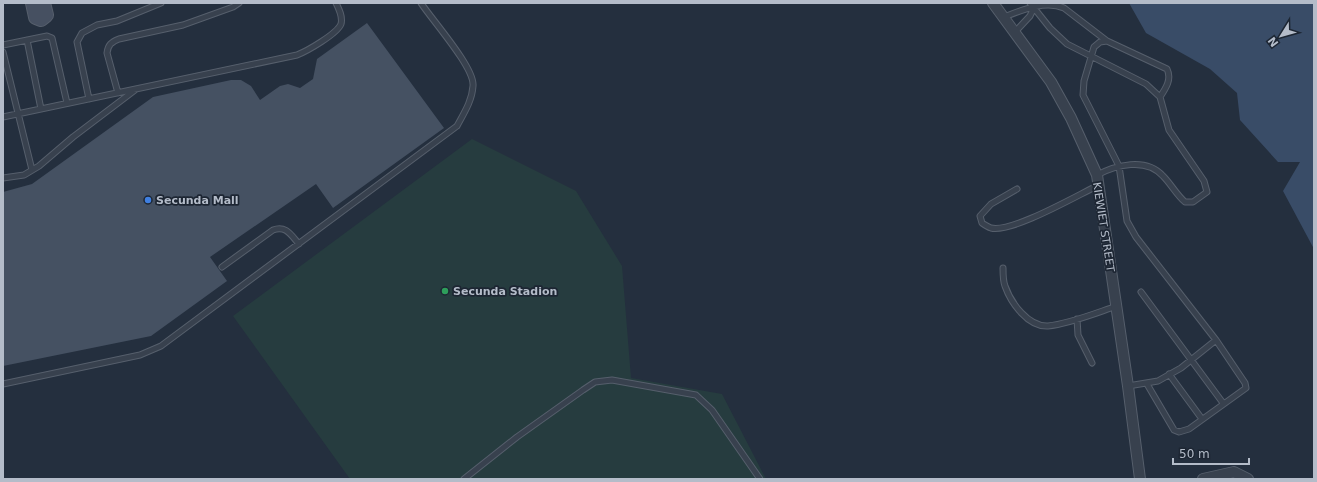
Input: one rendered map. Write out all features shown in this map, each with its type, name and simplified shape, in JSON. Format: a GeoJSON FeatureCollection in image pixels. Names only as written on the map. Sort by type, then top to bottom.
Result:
{"type":"FeatureCollection","features":[{"type":"Feature","properties":{"kind":"street"},"geometry":{"type":"LineString","coordinates":[[33,3],[36,17],[41,19],[46,15],[43,3]]}},
{"type":"Feature","properties":{"kind":"street","name":"KIEWIET STREET"},"geometry":{"type":"LineString","coordinates":[[993,3],[1051,82],[1071,118],[1097,175],[1097,186],[1117,306],[1140,479]]}},
{"type":"Feature","properties":{"kind":"street"},"geometry":{"type":"LineString","coordinates":[[1203,479],[1229,472],[1242,477]]}},
{"type":"Feature","properties":{"kind":"lane"},"geometry":{"type":"LineString","coordinates":[[89,99],[77,42],[82,32],[97,24],[117,21],[161,3]]}},
{"type":"Feature","properties":{"kind":"lane"},"geometry":{"type":"LineString","coordinates":[[118,93],[107,53],[107,47],[111,43],[119,39],[200,19],[233,8],[239,3]]}},
{"type":"Feature","properties":{"kind":"lane"},"geometry":{"type":"LineString","coordinates":[[3,117],[297,55],[309,50],[339,27],[342,18],[336,3]]}},
{"type":"Feature","properties":{"kind":"lane"},"geometry":{"type":"LineString","coordinates":[[3,384],[151,351],[161,346],[457,126],[471,101],[474,84],[469,68],[421,3]]}},
{"type":"Feature","properties":{"kind":"lane"},"geometry":{"type":"LineString","coordinates":[[1004,17],[1034,4],[1052,5],[1064,8],[1107,41],[1167,68],[1169,74],[1167,86],[1160,97]]}},
{"type":"Feature","properties":{"kind":"lane"},"geometry":{"type":"LineString","coordinates":[[1015,32],[1030,16],[1034,4]]}},
{"type":"Feature","properties":{"kind":"lane"},"geometry":{"type":"LineString","coordinates":[[1034,4],[1050,28],[1062,38],[1091,56],[1146,84],[1160,97],[1172,135],[1204,181],[1207,192],[1193,202],[1185,202],[1157,170],[1138,165],[1119,166],[1097,175]]}},
{"type":"Feature","properties":{"kind":"lane"},"geometry":{"type":"LineString","coordinates":[[3,45],[47,36],[53,40],[67,104]]}},
{"type":"Feature","properties":{"kind":"lane"},"geometry":{"type":"LineString","coordinates":[[26,40],[41,109]]}},
{"type":"Feature","properties":{"kind":"lane"},"geometry":{"type":"LineString","coordinates":[[1107,41],[1100,42],[1094,47],[1084,81],[1083,95],[1119,166],[1124,208],[1131,230],[1216,340],[1246,385],[1244,390],[1223,403],[1202,419],[1182,432],[1176,432],[1147,384]]}},
{"type":"Feature","properties":{"kind":"lane"},"geometry":{"type":"LineString","coordinates":[[3,52],[17,114],[32,170]]}},
{"type":"Feature","properties":{"kind":"lane"},"geometry":{"type":"LineString","coordinates":[[3,178],[24,175],[32,170],[137,89]]}},
{"type":"Feature","properties":{"kind":"lane"},"geometry":{"type":"LineString","coordinates":[[1017,189],[987,206],[980,216],[982,223],[991,228],[1000,228],[1030,218],[1097,186]]}},
{"type":"Feature","properties":{"kind":"lane"},"geometry":{"type":"LineString","coordinates":[[222,267],[273,230],[278,228],[286,230],[299,244]]}},
{"type":"Feature","properties":{"kind":"lane"},"geometry":{"type":"LineString","coordinates":[[1003,268],[1004,284],[1008,293],[1017,308],[1035,324],[1047,326],[1077,319],[1117,306]]}},
{"type":"Feature","properties":{"kind":"lane"},"geometry":{"type":"LineString","coordinates":[[1141,292],[1223,403]]}},
{"type":"Feature","properties":{"kind":"lane"},"geometry":{"type":"LineString","coordinates":[[1077,319],[1078,335],[1092,363]]}},
{"type":"Feature","properties":{"kind":"lane"},"geometry":{"type":"LineString","coordinates":[[1128,386],[1158,381],[1216,340]]}},
{"type":"Feature","properties":{"kind":"lane"},"geometry":{"type":"LineString","coordinates":[[1169,374],[1202,419]]}},
{"type":"Feature","properties":{"kind":"lane"},"geometry":{"type":"LineString","coordinates":[[464,479],[517,437],[583,390],[595,382],[612,380],[696,395],[712,410],[760,479]]}},
{"type":"Feature","properties":{"kind":"green space","name":"Secunda Stadion"},"geometry":{"type":"Polygon","coordinates":[[[472,139],[576,191],[622,266],[631,378],[722,394],[766,479],[350,479],[233,316],[472,139]]]}},
{"type":"Feature","properties":{"kind":"water"},"geometry":{"type":"Polygon","coordinates":[[[1129,3],[1314,3],[1314,249],[1283,191],[1300,162],[1278,162],[1240,120],[1237,93],[1210,69],[1146,33],[1129,3]]]}},
{"type":"Feature","properties":{"kind":"building","name":"Secunda Mall"},"geometry":{"type":"Polygon","coordinates":[[[367,23],[444,128],[333,208],[316,184],[210,257],[227,281],[151,336],[3,366],[3,192],[32,184],[153,97],[231,80],[241,80],[251,86],[260,100],[280,86],[288,84],[300,88],[313,79],[317,59],[367,23]]]}},
{"type":"Feature","properties":{"kind":"place","name":"Secunda Mall"},"geometry":{"type":"Point","coordinates":[148,200]}},
{"type":"Feature","properties":{"kind":"place","name":"Secunda Stadion"},"geometry":{"type":"Point","coordinates":[445,291]}}]}
